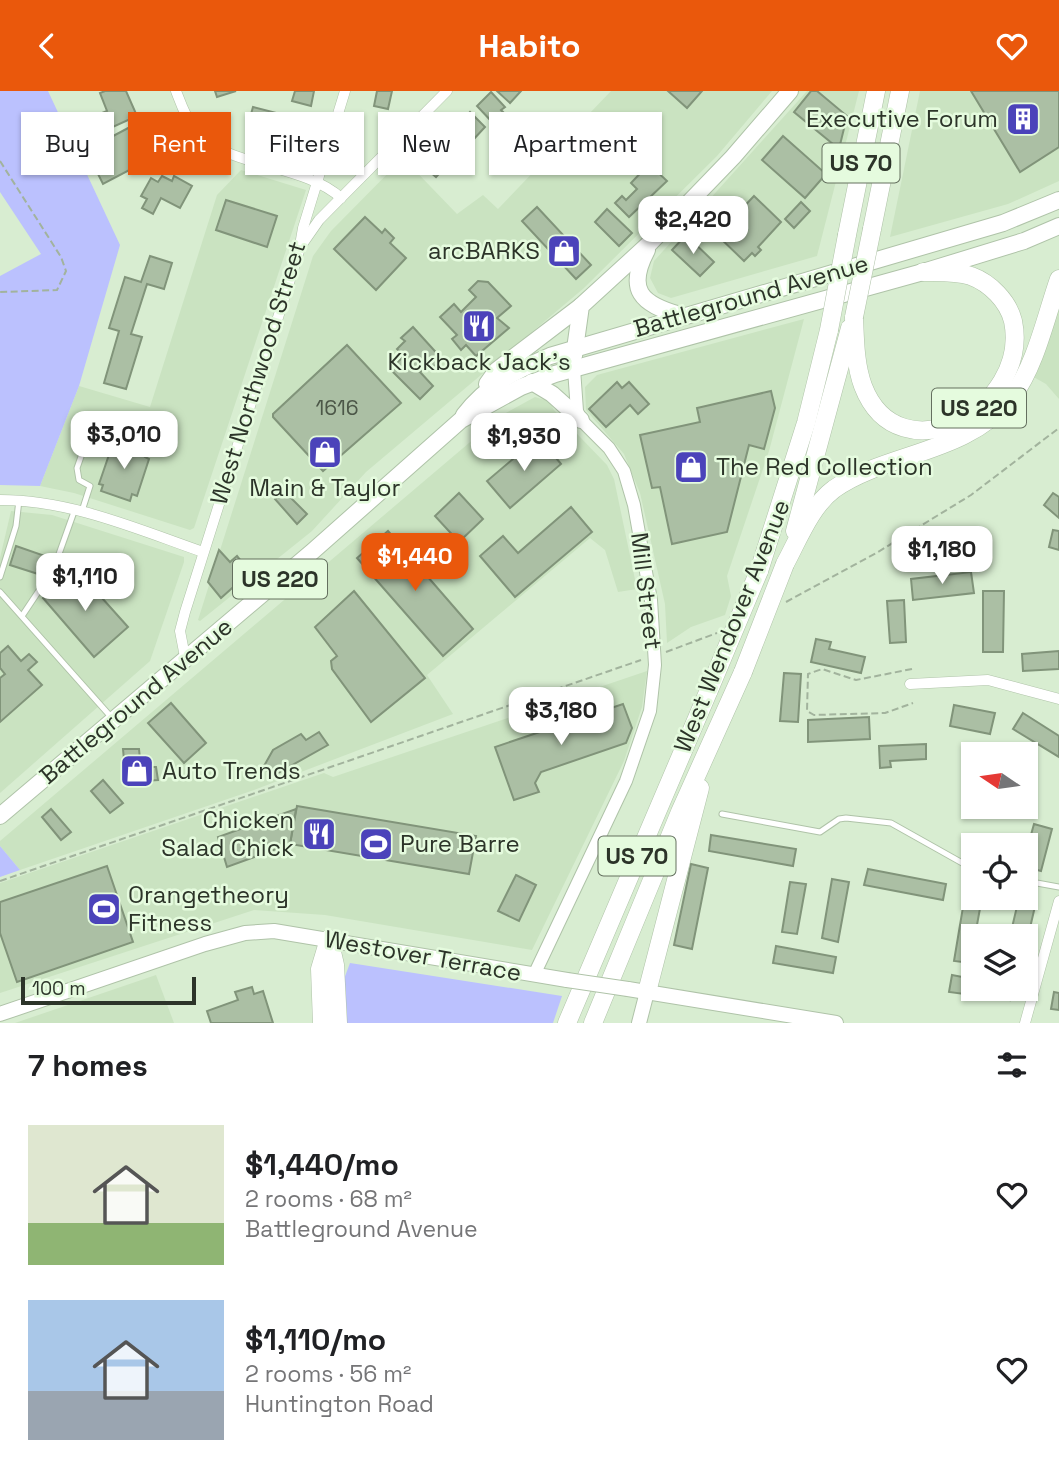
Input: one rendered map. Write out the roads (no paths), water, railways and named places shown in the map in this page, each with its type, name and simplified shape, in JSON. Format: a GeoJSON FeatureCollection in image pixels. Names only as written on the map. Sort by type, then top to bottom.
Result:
{"type":"FeatureCollection","features":[{"type":"Feature","properties":{"kind":"highway","name":"West Wendover Avenue"},"geometry":{"type":"LineString","coordinates":[[567,1023],[759,571],[806,423],[829,330],[876,91]]}},
{"type":"Feature","properties":{"kind":"highway","name":"West Wendover Avenue"},"geometry":{"type":"LineString","coordinates":[[593,1023],[680,812],[743,672],[785,564],[854,317],[900,91]]}},
{"type":"Feature","properties":{"kind":"highway","name":"US 220"},"geometry":{"type":"LineString","coordinates":[[854,317],[860,375],[869,398],[879,412],[892,422],[915,429],[946,427],[961,420],[996,393],[1007,377],[1015,340],[1010,312],[992,289],[970,276],[923,272]]}},
{"type":"Feature","properties":{"kind":"highway"},"geometry":{"type":"LineString","coordinates":[[785,564],[815,511],[834,489],[946,444],[988,421],[1013,396],[1028,368],[1059,279]]}},
{"type":"Feature","properties":{"kind":"highway"},"geometry":{"type":"LineString","coordinates":[[647,992],[709,751]]}},
{"type":"Feature","properties":{"kind":"highway"},"geometry":{"type":"LineString","coordinates":[[322,1023],[320,969],[329,940]]}},
{"type":"Feature","properties":{"kind":"highway"},"geometry":{"type":"LineString","coordinates":[[329,940],[335,965],[338,1023]]}},
{"type":"Feature","properties":{"kind":"main road","name":"US 220"},"geometry":{"type":"LineString","coordinates":[[480,394],[497,370],[581,306],[652,242],[733,157],[790,91]]}},
{"type":"Feature","properties":{"kind":"main road","name":"Battleground Avenue"},"geometry":{"type":"LineString","coordinates":[[0,816],[185,657],[296,566],[461,420],[480,394],[520,369],[574,349],[681,316],[1003,223],[1059,200]]}},
{"type":"Feature","properties":{"kind":"main road","name":"Battleground Avenue"},"geometry":{"type":"LineString","coordinates":[[461,420],[532,382],[923,272],[1024,241],[1059,226]]}},
{"type":"Feature","properties":{"kind":"main road"},"geometry":{"type":"LineString","coordinates":[[652,242],[638,271],[639,291],[650,305],[681,316]]}},
{"type":"Feature","properties":{"kind":"main road"},"geometry":{"type":"LineString","coordinates":[[574,369],[574,349],[581,306]]}},
{"type":"Feature","properties":{"kind":"main road"},"geometry":{"type":"LineString","coordinates":[[532,382],[552,394],[581,420]]}},
{"type":"Feature","properties":{"kind":"main road","name":"Westover Terrace"},"geometry":{"type":"LineString","coordinates":[[0,1014],[245,933],[274,931],[836,1023]]}},
{"type":"Feature","properties":{"kind":"main road"},"geometry":{"type":"LineString","coordinates":[[639,1023],[647,992]]}},
{"type":"Feature","properties":{"kind":"street"},"geometry":{"type":"LineString","coordinates":[[176,91],[195,131],[210,143],[228,152],[318,181],[341,198]]}},
{"type":"Feature","properties":{"kind":"street","name":"West Northwood Street"},"geometry":{"type":"LineString","coordinates":[[185,657],[180,631],[299,251],[303,227],[345,91]]}},
{"type":"Feature","properties":{"kind":"street"},"geometry":{"type":"LineString","coordinates":[[299,251],[319,220],[447,91]]}},
{"type":"Feature","properties":{"kind":"street"},"geometry":{"type":"LineString","coordinates":[[574,369],[574,398],[581,420]]}},
{"type":"Feature","properties":{"kind":"street","name":"Mill Street"},"geometry":{"type":"LineString","coordinates":[[534,975],[626,781],[650,711],[655,656],[654,621],[644,556],[624,471],[609,447],[581,420]]}},
{"type":"Feature","properties":{"kind":"street"},"geometry":{"type":"LineString","coordinates":[[0,500],[19,500],[78,510],[203,552]]}},
{"type":"Feature","properties":{"kind":"street"},"geometry":{"type":"LineString","coordinates":[[910,684],[988,680],[1059,699]]}},
{"type":"Feature","properties":{"kind":"street"},"geometry":{"type":"LineString","coordinates":[[1024,1023],[1059,901]]}},
{"type":"Feature","properties":{"kind":"lane"},"geometry":{"type":"LineString","coordinates":[[22,616],[54,568],[90,487],[79,480],[77,468],[90,431],[97,427],[167,424]]}},
{"type":"Feature","properties":{"kind":"lane"},"geometry":{"type":"LineString","coordinates":[[0,577],[16,526],[19,500]]}},
{"type":"Feature","properties":{"kind":"lane"},"geometry":{"type":"LineString","coordinates":[[0,592],[113,719]]}},
{"type":"Feature","properties":{"kind":"lane"},"geometry":{"type":"LineString","coordinates":[[722,814],[820,832],[839,819],[883,821],[961,863]]}},
{"type":"Feature","properties":{"kind":"lane"},"geometry":{"type":"LineString","coordinates":[[1038,883],[1059,887]]}},
{"type":"Feature","properties":{"kind":"place","name":"Executive Forum"},"geometry":{"type":"Point","coordinates":[1023,119]}},
{"type":"Feature","properties":{"kind":"place","name":"arcBARKS"},"geometry":{"type":"Point","coordinates":[564,251]}},
{"type":"Feature","properties":{"kind":"place","name":"Kickback Jack's"},"geometry":{"type":"Point","coordinates":[479,326]}},
{"type":"Feature","properties":{"kind":"place","name":"Main & Taylor"},"geometry":{"type":"Point","coordinates":[325,452]}},
{"type":"Feature","properties":{"kind":"place","name":"The Red Collection"},"geometry":{"type":"Point","coordinates":[691,467]}},
{"type":"Feature","properties":{"kind":"place","name":"Auto Trends"},"geometry":{"type":"Point","coordinates":[137,771]}},
{"type":"Feature","properties":{"kind":"place","name":"Chicken Salad Chick"},"geometry":{"type":"Point","coordinates":[319,834]}},
{"type":"Feature","properties":{"kind":"place","name":"Pure Barre"},"geometry":{"type":"Point","coordinates":[376,844]}},
{"type":"Feature","properties":{"kind":"place","name":"Orangetheory Fitness"},"geometry":{"type":"Point","coordinates":[104,909]}}]}
